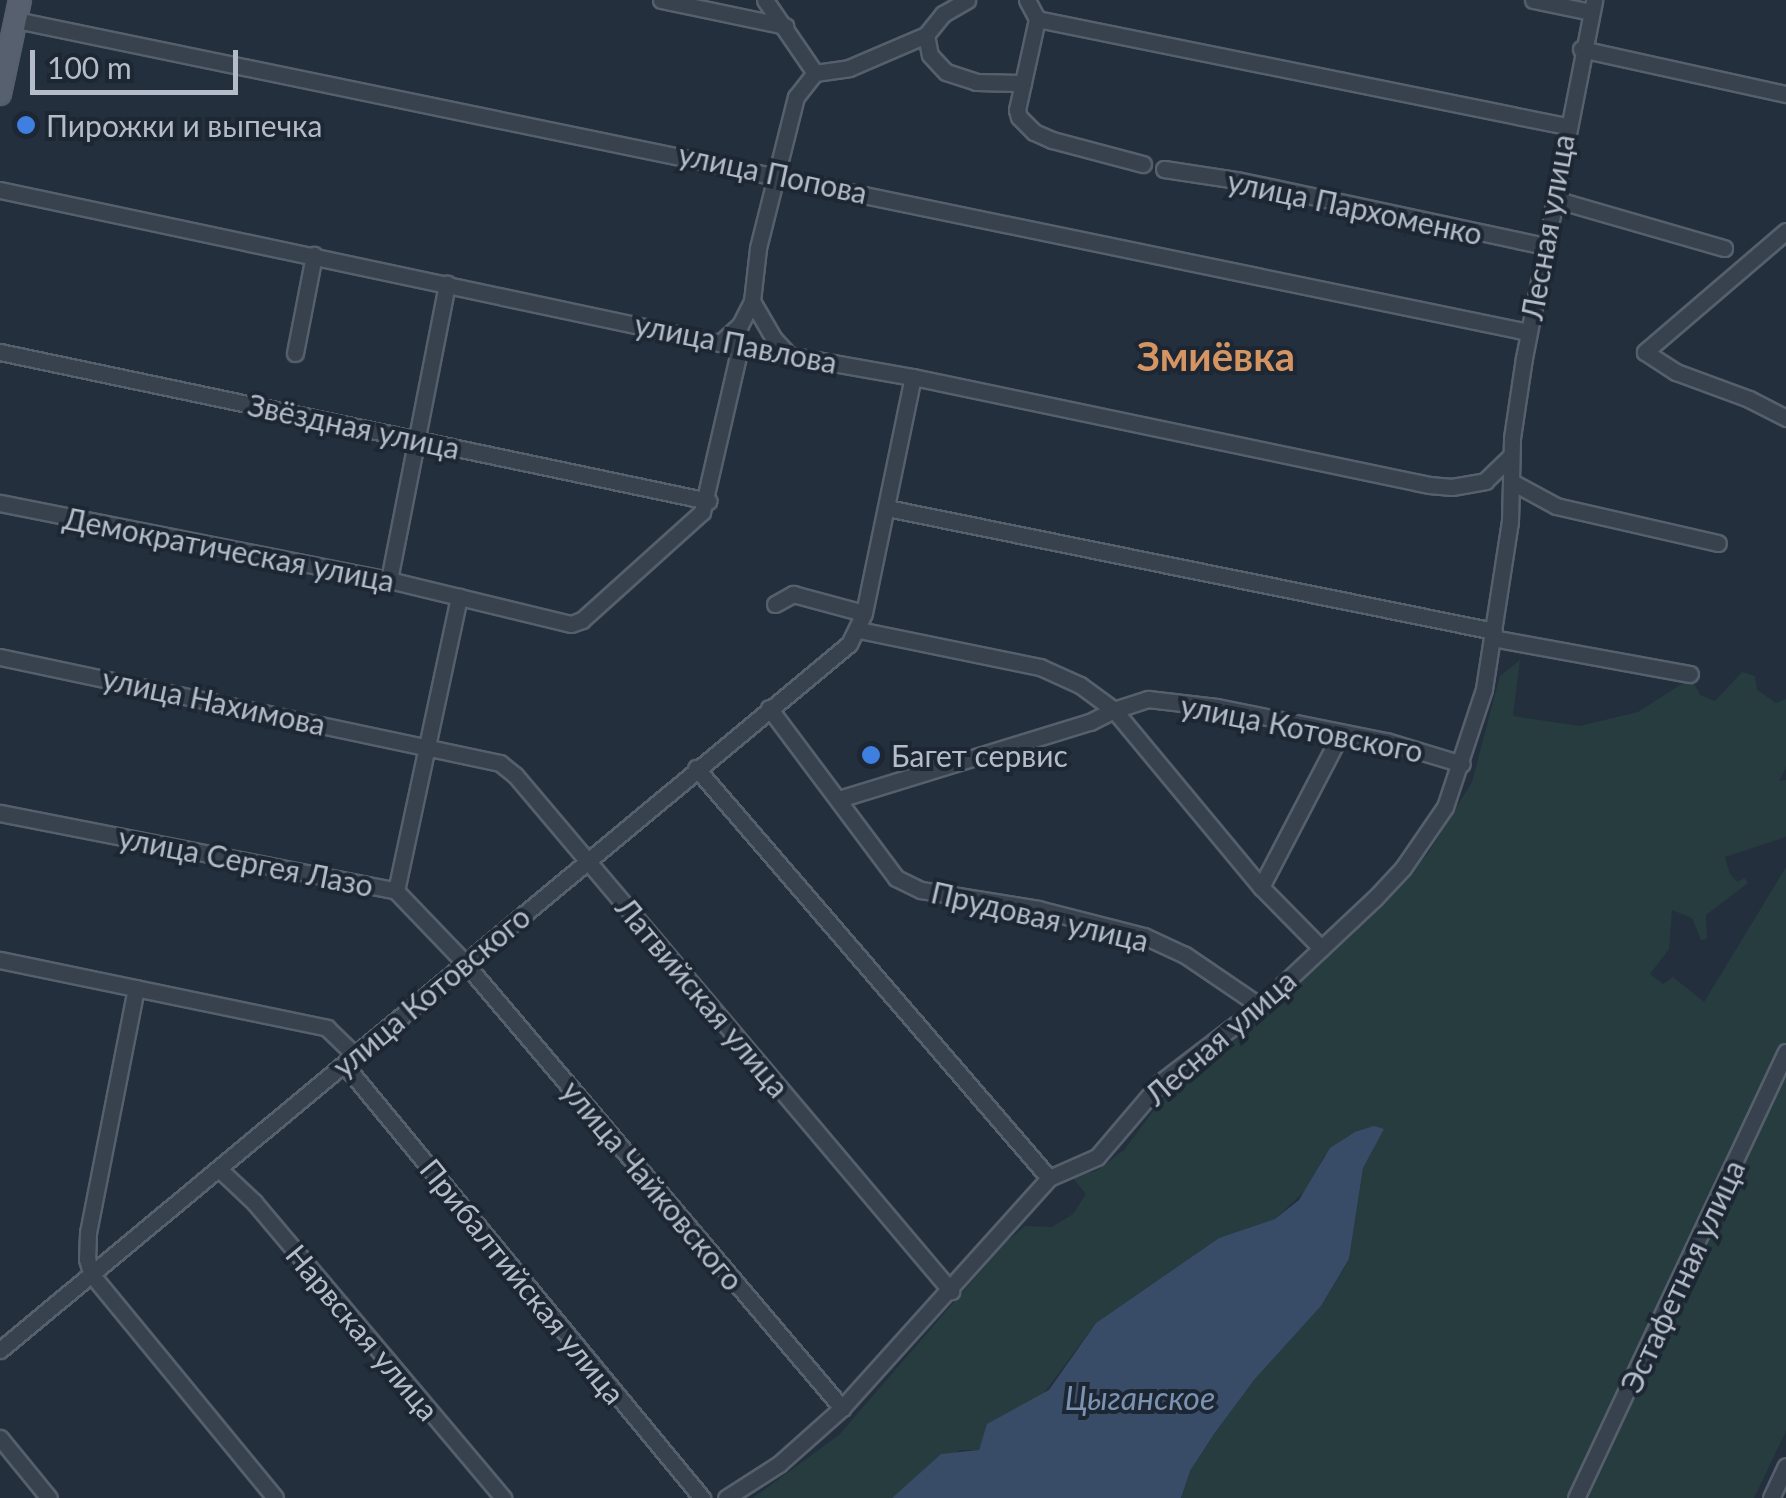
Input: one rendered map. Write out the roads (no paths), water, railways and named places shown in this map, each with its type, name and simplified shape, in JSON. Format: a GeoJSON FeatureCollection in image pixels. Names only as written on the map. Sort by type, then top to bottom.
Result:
{"type":"FeatureCollection","features":[{"type":"Feature","properties":{"kind":"main road"},"geometry":{"type":"LineString","coordinates":[[0,94],[18,10]]}},
{"type":"Feature","properties":{"kind":"street"},"geometry":{"type":"LineString","coordinates":[[661,0],[784,26]]}},
{"type":"Feature","properties":{"kind":"street"},"geometry":{"type":"LineString","coordinates":[[765,0],[814,73]]}},
{"type":"Feature","properties":{"kind":"street"},"geometry":{"type":"LineString","coordinates":[[932,0],[944,14]]}},
{"type":"Feature","properties":{"kind":"street"},"geometry":{"type":"LineString","coordinates":[[720,343],[740,325],[752,300],[775,174],[796,96],[814,73],[849,68],[926,35],[944,14],[967,0]]}},
{"type":"Feature","properties":{"kind":"street"},"geometry":{"type":"LineString","coordinates":[[1027,0],[1037,19],[1016,110],[1024,123],[1052,140],[1142,164]]}},
{"type":"Feature","properties":{"kind":"street"},"geometry":{"type":"LineString","coordinates":[[1533,0],[1592,6]]}},
{"type":"Feature","properties":{"kind":"street","name":"Лесная улица"},"geometry":{"type":"LineString","coordinates":[[726,1498],[779,1464],[842,1408],[1049,1178],[1096,1157],[1161,1082],[1260,1006],[1403,868],[1430,833],[1462,764],[1484,689],[1528,332],[1592,6]]}},
{"type":"Feature","properties":{"kind":"street","name":"улица Попова"},"geometry":{"type":"LineString","coordinates":[[18,10],[1528,332]]}},
{"type":"Feature","properties":{"kind":"street"},"geometry":{"type":"LineString","coordinates":[[1037,19],[1566,126]]}},
{"type":"Feature","properties":{"kind":"street"},"geometry":{"type":"LineString","coordinates":[[926,35],[930,55],[946,72],[976,82],[1023,84]]}},
{"type":"Feature","properties":{"kind":"street"},"geometry":{"type":"LineString","coordinates":[[1581,49],[1786,94]]}},
{"type":"Feature","properties":{"kind":"street","name":"улица Пархоменко"},"geometry":{"type":"LineString","coordinates":[[1164,169],[1237,180],[1545,246]]}},
{"type":"Feature","properties":{"kind":"street","name":"улица Павлова"},"geometry":{"type":"LineString","coordinates":[[0,190],[720,343],[913,377],[1429,485],[1474,485],[1492,476],[1511,456]]}},
{"type":"Feature","properties":{"kind":"street"},"geometry":{"type":"LineString","coordinates":[[1554,200],[1724,248]]}},
{"type":"Feature","properties":{"kind":"street"},"geometry":{"type":"LineString","coordinates":[[1786,231],[1645,352],[1676,372],[1749,398],[1786,418]]}},
{"type":"Feature","properties":{"kind":"street"},"geometry":{"type":"LineString","coordinates":[[295,353],[314,255]]}},
{"type":"Feature","properties":{"kind":"street"},"geometry":{"type":"LineString","coordinates":[[390,580],[447,284]]}},
{"type":"Feature","properties":{"kind":"street"},"geometry":{"type":"LineString","coordinates":[[752,300],[774,339],[790,356]]}},
{"type":"Feature","properties":{"kind":"street"},"geometry":{"type":"LineString","coordinates":[[708,501],[740,347]]}},
{"type":"Feature","properties":{"kind":"street","name":"Звёздная улица"},"geometry":{"type":"LineString","coordinates":[[0,352],[708,501]]}},
{"type":"Feature","properties":{"kind":"street"},"geometry":{"type":"LineString","coordinates":[[913,377],[860,630],[1040,667],[1080,686],[1114,710],[1261,887],[1321,948]]}},
{"type":"Feature","properties":{"kind":"street"},"geometry":{"type":"LineString","coordinates":[[1512,482],[1556,506],[1718,543]]}},
{"type":"Feature","properties":{"kind":"street","name":"Демократическая улица"},"geometry":{"type":"LineString","coordinates":[[0,502],[312,568],[390,580],[558,623],[582,620],[690,526],[708,501]]}},
{"type":"Feature","properties":{"kind":"street"},"geometry":{"type":"LineString","coordinates":[[887,508],[1690,674]]}},
{"type":"Feature","properties":{"kind":"street"},"geometry":{"type":"LineString","coordinates":[[775,604],[793,594],[864,613]]}},
{"type":"Feature","properties":{"kind":"street"},"geometry":{"type":"LineString","coordinates":[[396,891],[458,598]]}},
{"type":"Feature","properties":{"kind":"street","name":"улица Котовского"},"geometry":{"type":"LineString","coordinates":[[0,1350],[586,859],[850,644],[860,630]]}},
{"type":"Feature","properties":{"kind":"street","name":"улица Нахимова"},"geometry":{"type":"LineString","coordinates":[[0,658],[427,745]]}},
{"type":"Feature","properties":{"kind":"street","name":"улица Котовского"},"geometry":{"type":"LineString","coordinates":[[840,799],[1090,722],[1148,700],[1217,706],[1462,764]]}},
{"type":"Feature","properties":{"kind":"street","name":"Прудовая улица"},"geometry":{"type":"LineString","coordinates":[[770,708],[840,799],[885,868],[909,886],[1038,909],[1144,936],[1185,955],[1260,1006]]}},
{"type":"Feature","properties":{"kind":"street"},"geometry":{"type":"LineString","coordinates":[[1261,887],[1341,733]]}},
{"type":"Feature","properties":{"kind":"street","name":"Латвийская улица"},"geometry":{"type":"LineString","coordinates":[[427,745],[500,763],[586,859],[950,1291]]}},
{"type":"Feature","properties":{"kind":"street"},"geometry":{"type":"LineString","coordinates":[[696,768],[1049,1178]]}},
{"type":"Feature","properties":{"kind":"street","name":"улица Сергея Лазо"},"geometry":{"type":"LineString","coordinates":[[0,813],[396,891],[464,962]]}},
{"type":"Feature","properties":{"kind":"street","name":"Прибалтийская улица"},"geometry":{"type":"LineString","coordinates":[[0,960],[327,1028],[702,1498]]}},
{"type":"Feature","properties":{"kind":"street","name":"улица Чайковского"},"geometry":{"type":"LineString","coordinates":[[464,962],[842,1408]]}},
{"type":"Feature","properties":{"kind":"street"},"geometry":{"type":"LineString","coordinates":[[136,988],[88,1233],[92,1275],[275,1498]]}},
{"type":"Feature","properties":{"kind":"street","name":"Эстафетная улица"},"geometry":{"type":"LineString","coordinates":[[1576,1498],[1786,1052]]}},
{"type":"Feature","properties":{"kind":"street","name":"Нарвская улица"},"geometry":{"type":"LineString","coordinates":[[219,1169],[254,1202],[504,1498]]}},
{"type":"Feature","properties":{"kind":"street"},"geometry":{"type":"LineString","coordinates":[[0,1438],[49,1498]]}},
{"type":"Feature","properties":{"kind":"street"},"geometry":{"type":"LineString","coordinates":[[1770,1498],[1786,1466]]}},
{"type":"Feature","properties":{"kind":"water","name":"Цыганское"},"geometry":{"type":"Polygon","coordinates":[[[1374,1126],[1384,1129],[1363,1168],[1349,1259],[1321,1306],[1254,1380],[1214,1434],[1190,1471],[1181,1498],[892,1498],[941,1454],[979,1450],[987,1424],[1049,1390],[1096,1323],[1219,1238],[1275,1219],[1299,1200],[1330,1148],[1355,1132],[1374,1126]]]}},
{"type":"Feature","properties":{"kind":"place","name":"Пирожки и выпечка"},"geometry":{"type":"Point","coordinates":[26,125]}},
{"type":"Feature","properties":{"kind":"place","name":"Багет сервис"},"geometry":{"type":"Point","coordinates":[871,755]}},
{"type":"Feature","properties":{"kind":"district","name":"Змиёвка"},"geometry":{"type":"Point","coordinates":[1216,356]}}]}
